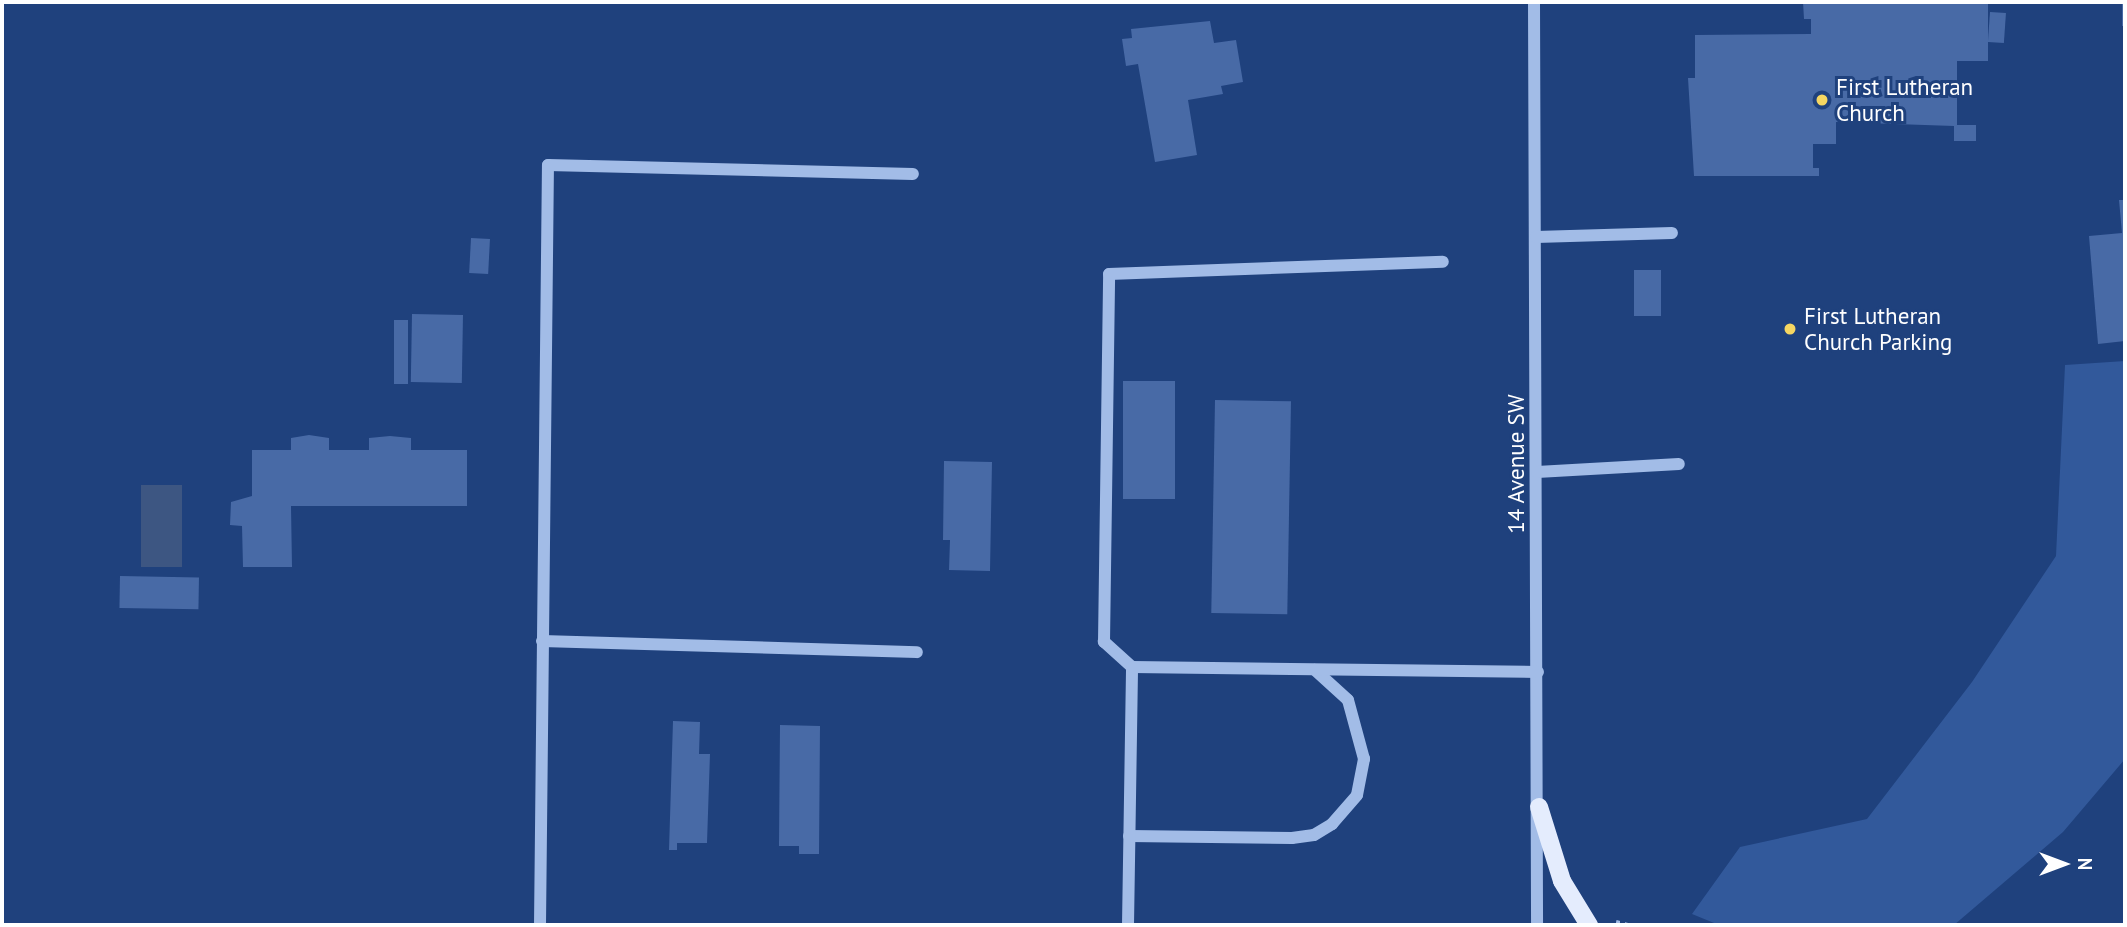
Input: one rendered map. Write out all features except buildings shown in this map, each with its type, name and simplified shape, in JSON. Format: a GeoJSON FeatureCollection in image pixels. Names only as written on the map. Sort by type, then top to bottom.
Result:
{"type":"FeatureCollection","features":[{"type":"Feature","properties":{"kind":"main road"},"geometry":{"type":"LineString","coordinates":[[1539,807],[1562,881],[1589,925]]}},
{"type":"Feature","properties":{"kind":"street","name":"14 Avenue SW"},"geometry":{"type":"LineString","coordinates":[[1534,2],[1539,807],[1537,925]]}},
{"type":"Feature","properties":{"kind":"street"},"geometry":{"type":"LineString","coordinates":[[540,925],[548,166],[913,174]]}},
{"type":"Feature","properties":{"kind":"street"},"geometry":{"type":"LineString","coordinates":[[1536,237],[1672,233]]}},
{"type":"Feature","properties":{"kind":"street"},"geometry":{"type":"LineString","coordinates":[[1443,262],[1109,274],[1104,642],[1132,667],[1538,672]]}},
{"type":"Feature","properties":{"kind":"street"},"geometry":{"type":"LineString","coordinates":[[1537,472],[1679,464]]}},
{"type":"Feature","properties":{"kind":"street"},"geometry":{"type":"LineString","coordinates":[[542,641],[917,652]]}},
{"type":"Feature","properties":{"kind":"street"},"geometry":{"type":"LineString","coordinates":[[1128,925],[1132,667]]}},
{"type":"Feature","properties":{"kind":"street"},"geometry":{"type":"LineString","coordinates":[[1129,836],[1292,838],[1314,835],[1332,824],[1357,795],[1364,759],[1348,700],[1315,670]]}},
{"type":"Feature","properties":{"kind":"path"},"geometry":{"type":"LineString","coordinates":[[1616,922],[1628,925]]}},
{"type":"Feature","properties":{"kind":"shaded area"},"geometry":{"type":"Polygon","coordinates":[[[2125,361],[2125,759],[2063,832],[1954,925],[1719,925],[1692,914],[1740,847],[1867,819],[1972,682],[2056,556],[2065,365],[2125,361]]]}},
{"type":"Feature","properties":{"kind":"shaded area"},"geometry":{"type":"Polygon","coordinates":[[[141,485],[182,485],[182,567],[141,567],[141,485]]]}},
{"type":"Feature","properties":{"kind":"place","name":"First Lutheran Church"},"geometry":{"type":"Point","coordinates":[1822,100]}},
{"type":"Feature","properties":{"kind":"place","name":"First Lutheran Church Parking"},"geometry":{"type":"Point","coordinates":[1790,329]}}]}
